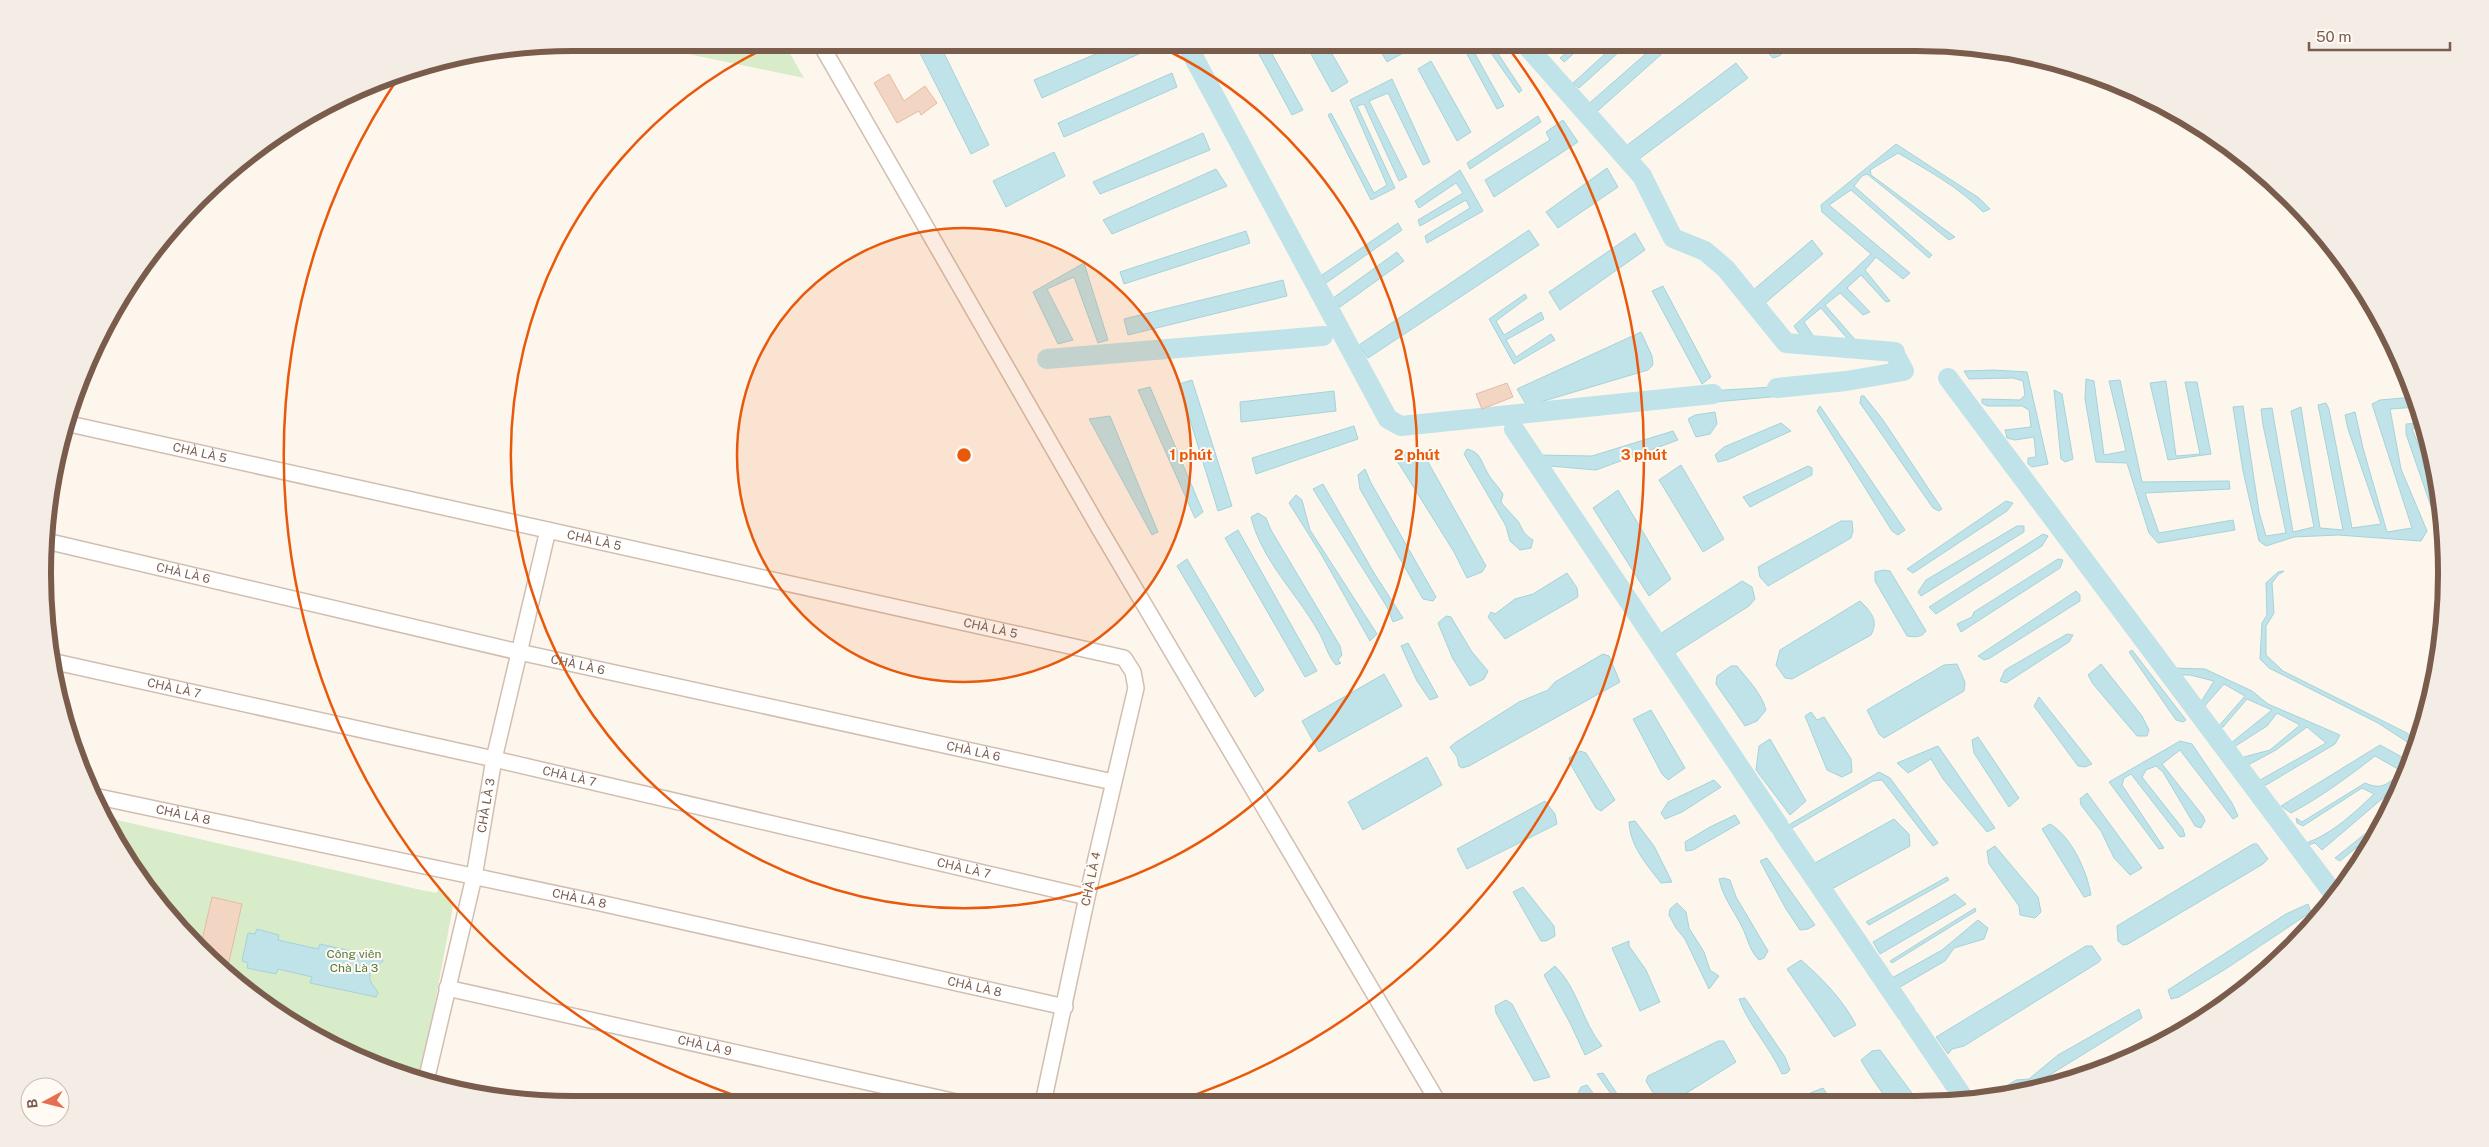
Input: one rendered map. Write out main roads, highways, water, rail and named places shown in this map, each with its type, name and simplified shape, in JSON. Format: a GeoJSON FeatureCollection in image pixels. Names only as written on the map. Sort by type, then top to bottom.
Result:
{"type":"FeatureCollection","features":[{"type":"Feature","properties":{"kind":"water"},"geometry":{"type":"Polygon","coordinates":[[[919,51],[943,51],[989,145],[971,154],[919,51]]]}},
{"type":"Feature","properties":{"kind":"water"},"geometry":{"type":"Polygon","coordinates":[[[1103,51],[1145,51],[1042,98],[1034,80],[1103,51]]]}},
{"type":"Feature","properties":{"kind":"water"},"geometry":{"type":"Polygon","coordinates":[[[1257,51],[1270,51],[1303,110],[1292,115],[1257,51]]]}},
{"type":"Feature","properties":{"kind":"water"},"geometry":{"type":"Polygon","coordinates":[[[1309,51],[1331,51],[1348,82],[1332,92],[1309,51]]]}},
{"type":"Feature","properties":{"kind":"water"},"geometry":{"type":"Polygon","coordinates":[[[1381,51],[1402,51],[1403,53],[1387,62],[1381,51]]]}},
{"type":"Feature","properties":{"kind":"water"},"geometry":{"type":"Polygon","coordinates":[[[1465,51],[1473,51],[1504,106],[1497,109],[1465,51]]]}},
{"type":"Feature","properties":{"kind":"water"},"geometry":{"type":"Polygon","coordinates":[[[1490,51],[1496,51],[1522,90],[1519,93],[1490,51]]]}},
{"type":"Feature","properties":{"kind":"water"},"geometry":{"type":"Polygon","coordinates":[[[1568,51],[1577,51],[1564,62],[1560,58],[1568,51]]]}},
{"type":"Feature","properties":{"kind":"water"},"geometry":{"type":"Polygon","coordinates":[[[1608,51],[1620,51],[1579,88],[1573,83],[1608,51]]]}},
{"type":"Feature","properties":{"kind":"water"},"geometry":{"type":"Polygon","coordinates":[[[1649,51],[1665,51],[1592,116],[1585,107],[1649,51]]]}},
{"type":"Feature","properties":{"kind":"water"},"geometry":{"type":"Polygon","coordinates":[[[1768,51],[1785,51],[1773,58],[1768,51]]]}},
{"type":"Feature","properties":{"kind":"water"},"geometry":{"type":"Polygon","coordinates":[[[1431,61],[1471,132],[1457,141],[1418,69],[1431,61]]]}},
{"type":"Feature","properties":{"kind":"water"},"geometry":{"type":"Polygon","coordinates":[[[1736,63],[1748,78],[1639,159],[1626,146],[1736,63]]]}},
{"type":"Feature","properties":{"kind":"water"},"geometry":{"type":"Polygon","coordinates":[[[1172,73],[1177,87],[1064,137],[1058,123],[1172,73]]]}},
{"type":"Feature","properties":{"kind":"water"},"geometry":{"type":"Polygon","coordinates":[[[1392,79],[1430,162],[1423,165],[1388,93],[1369,101],[1407,177],[1399,181],[1364,104],[1357,106],[1395,188],[1371,200],[1328,115],[1331,113],[1374,193],[1387,185],[1350,100],[1392,79]]]}},
{"type":"Feature","properties":{"kind":"water"},"geometry":{"type":"Polygon","coordinates":[[[1538,116],[1541,122],[1470,169],[1467,163],[1538,116]]]}},
{"type":"Feature","properties":{"kind":"water"},"geometry":{"type":"Polygon","coordinates":[[[1563,120],[1578,142],[1494,197],[1485,180],[1550,140],[1546,132],[1563,120]]]}},
{"type":"Feature","properties":{"kind":"water"},"geometry":{"type":"Polygon","coordinates":[[[1203,133],[1210,150],[1100,194],[1093,182],[1203,133]]]}},
{"type":"Feature","properties":{"kind":"water"},"geometry":{"type":"Polygon","coordinates":[[[1896,144],[1979,198],[1990,209],[1983,212],[1953,187],[1898,153],[1870,170],[1871,175],[1955,237],[1949,240],[1867,174],[1862,176],[1854,186],[1932,255],[1929,258],[1851,190],[1829,205],[1910,273],[1903,279],[1876,257],[1865,270],[1890,301],[1886,302],[1861,275],[1847,288],[1870,312],[1863,315],[1840,293],[1825,305],[1857,342],[1852,344],[1821,308],[1804,322],[1816,340],[1803,339],[1794,326],[1871,254],[1822,212],[1821,205],[1896,144]]]}},
{"type":"Feature","properties":{"kind":"water"},"geometry":{"type":"Polygon","coordinates":[[[1054,152],[1065,176],[1006,207],[993,181],[1054,152]]]}},
{"type":"Feature","properties":{"kind":"water"},"geometry":{"type":"Polygon","coordinates":[[[1607,168],[1618,187],[1558,228],[1546,212],[1607,168]]]}},
{"type":"Feature","properties":{"kind":"water"},"geometry":{"type":"Polygon","coordinates":[[[1216,169],[1227,186],[1112,234],[1103,220],[1216,169]]]}},
{"type":"Feature","properties":{"kind":"water"},"geometry":{"type":"Polygon","coordinates":[[[1460,170],[1483,211],[1427,243],[1425,236],[1470,208],[1466,200],[1420,226],[1418,220],[1463,193],[1456,183],[1419,208],[1415,201],[1460,170]]]}},
{"type":"Feature","properties":{"kind":"water"},"geometry":{"type":"Polygon","coordinates":[[[1398,223],[1402,230],[1326,283],[1322,275],[1398,223]]]}},
{"type":"Feature","properties":{"kind":"water"},"geometry":{"type":"Polygon","coordinates":[[[1529,230],[1539,245],[1368,358],[1359,345],[1529,230]]]}},
{"type":"Feature","properties":{"kind":"water"},"geometry":{"type":"Polygon","coordinates":[[[1246,231],[1250,243],[1124,284],[1120,272],[1246,231]]]}},
{"type":"Feature","properties":{"kind":"water"},"geometry":{"type":"Polygon","coordinates":[[[1635,233],[1645,250],[1560,310],[1549,292],[1635,233]]]}},
{"type":"Feature","properties":{"kind":"water"},"geometry":{"type":"Polygon","coordinates":[[[1812,240],[1823,254],[1764,304],[1752,291],[1812,240]]]}},
{"type":"Feature","properties":{"kind":"water"},"geometry":{"type":"Polygon","coordinates":[[[1397,252],[1404,261],[1340,307],[1333,298],[1397,252]]]}},
{"type":"Feature","properties":{"kind":"water"},"geometry":{"type":"Polygon","coordinates":[[[1084,263],[1108,340],[1098,343],[1074,277],[1047,289],[1073,340],[1058,344],[1033,292],[1084,263]]]}},
{"type":"Feature","properties":{"kind":"water"},"geometry":{"type":"Polygon","coordinates":[[[1283,280],[1287,296],[1128,335],[1124,319],[1283,280]]]}},
{"type":"Feature","properties":{"kind":"water"},"geometry":{"type":"Polygon","coordinates":[[[1663,286],[1711,377],[1702,384],[1652,291],[1663,286]]]}},
{"type":"Feature","properties":{"kind":"water"},"geometry":{"type":"Polygon","coordinates":[[[1525,294],[1527,298],[1496,321],[1504,335],[1541,312],[1544,319],[1506,340],[1516,357],[1551,334],[1555,340],[1514,364],[1489,319],[1525,294]]]}},
{"type":"Feature","properties":{"kind":"water"},"geometry":{"type":"Polygon","coordinates":[[[1641,332],[1652,356],[1653,365],[1648,370],[1527,406],[1517,389],[1641,332]]]}},
{"type":"Feature","properties":{"kind":"water"},"geometry":{"type":"Polygon","coordinates":[[[1964,371],[2027,372],[2048,464],[2032,467],[2028,464],[2028,458],[2036,457],[2034,437],[2015,440],[2007,438],[2005,430],[2031,427],[2029,410],[2022,406],[1987,406],[1982,403],[1982,399],[2020,400],[2025,395],[2023,381],[2013,378],[1969,379],[1964,371]]]}},
{"type":"Feature","properties":{"kind":"water"},"geometry":{"type":"Polygon","coordinates":[[[2086,379],[2094,381],[2104,455],[2126,451],[2109,381],[2120,380],[2142,482],[2229,481],[2230,489],[2145,493],[2159,533],[2233,520],[2235,530],[2158,543],[2149,533],[2127,463],[2096,462],[2085,399],[2086,379]]]}},
{"type":"Feature","properties":{"kind":"water"},"geometry":{"type":"Polygon","coordinates":[[[1192,380],[1232,506],[1218,511],[1179,384],[1192,380]]]}},
{"type":"Feature","properties":{"kind":"water"},"geometry":{"type":"Polygon","coordinates":[[[2166,381],[2176,456],[2200,454],[2185,382],[2197,382],[2211,454],[2168,460],[2150,383],[2166,381]]]}},
{"type":"Feature","properties":{"kind":"water"},"geometry":{"type":"Polygon","coordinates":[[[1804,385],[1804,394],[1703,403],[1688,401],[1686,396],[1693,392],[1804,385]]]}},
{"type":"Feature","properties":{"kind":"water"},"geometry":{"type":"Polygon","coordinates":[[[1150,387],[1203,512],[1195,518],[1138,390],[1150,387]]]}},
{"type":"Feature","properties":{"kind":"water"},"geometry":{"type":"Polygon","coordinates":[[[2054,390],[2062,394],[2073,459],[2065,462],[2061,459],[2054,390]]]}},
{"type":"Feature","properties":{"kind":"water"},"geometry":{"type":"Polygon","coordinates":[[[1334,391],[1336,411],[1241,422],[1240,402],[1334,391]]]}},
{"type":"Feature","properties":{"kind":"water"},"geometry":{"type":"Polygon","coordinates":[[[1861,396],[1864,396],[1883,420],[1942,509],[1939,511],[1933,508],[1860,403],[1861,396]]]}},
{"type":"Feature","properties":{"kind":"water"},"geometry":{"type":"Polygon","coordinates":[[[2407,398],[2410,407],[2390,409],[2401,469],[2427,531],[2421,541],[2338,535],[2294,537],[2266,546],[2259,541],[2243,471],[2233,407],[2243,406],[2259,512],[2266,536],[2286,533],[2261,409],[2272,408],[2293,532],[2314,527],[2291,411],[2301,407],[2320,528],[2343,530],[2318,405],[2326,403],[2329,409],[2352,528],[2381,524],[2348,429],[2345,415],[2355,412],[2363,448],[2387,532],[2412,528],[2372,404],[2380,400],[2407,398]]]}},
{"type":"Feature","properties":{"kind":"water"},"geometry":{"type":"Polygon","coordinates":[[[1820,406],[1905,530],[1898,535],[1892,531],[1817,411],[1820,406]]]}},
{"type":"Feature","properties":{"kind":"water"},"geometry":{"type":"Polygon","coordinates":[[[1715,412],[1717,424],[1710,434],[1696,437],[1688,419],[1695,415],[1715,412]]]}},
{"type":"Feature","properties":{"kind":"water"},"geometry":{"type":"Polygon","coordinates":[[[1110,416],[1158,532],[1152,535],[1089,419],[1110,416]]]}},
{"type":"Feature","properties":{"kind":"water"},"geometry":{"type":"Polygon","coordinates":[[[1781,423],[1791,431],[1727,460],[1718,462],[1715,455],[1724,447],[1781,423]]]}},
{"type":"Feature","properties":{"kind":"water"},"geometry":{"type":"Polygon","coordinates":[[[2415,423],[2417,429],[2412,429],[2421,451],[2423,451],[2423,465],[2429,477],[2434,516],[2406,434],[2406,424],[2415,423]]]}},
{"type":"Feature","properties":{"kind":"water"},"geometry":{"type":"Polygon","coordinates":[[[1354,426],[1358,439],[1256,474],[1252,458],[1354,426]]]}},
{"type":"Feature","properties":{"kind":"water"},"geometry":{"type":"Polygon","coordinates":[[[1673,431],[1678,440],[1596,470],[1539,465],[1538,455],[1592,456],[1673,431]]]}},
{"type":"Feature","properties":{"kind":"water"},"geometry":{"type":"Polygon","coordinates":[[[1467,449],[1475,452],[1480,458],[1489,475],[1503,494],[1501,502],[1533,540],[1531,548],[1520,550],[1510,541],[1506,526],[1464,454],[1467,449]]]}},
{"type":"Feature","properties":{"kind":"water"},"geometry":{"type":"Polygon","coordinates":[[[1408,451],[1423,453],[1486,566],[1482,572],[1467,578],[1454,552],[1396,459],[1408,451]]]}},
{"type":"Feature","properties":{"kind":"water"},"geometry":{"type":"Polygon","coordinates":[[[1681,465],[1724,539],[1703,552],[1659,480],[1681,465]]]}},
{"type":"Feature","properties":{"kind":"water"},"geometry":{"type":"Polygon","coordinates":[[[1808,466],[1812,468],[1812,475],[1750,507],[1743,497],[1808,466]]]}},
{"type":"Feature","properties":{"kind":"water"},"geometry":{"type":"Polygon","coordinates":[[[1365,469],[1371,483],[1436,597],[1433,601],[1423,599],[1360,489],[1358,475],[1365,469]]]}},
{"type":"Feature","properties":{"kind":"water"},"geometry":{"type":"Polygon","coordinates":[[[1323,484],[1374,573],[1403,618],[1393,622],[1387,607],[1313,489],[1323,484]]]}},
{"type":"Feature","properties":{"kind":"water"},"geometry":{"type":"Polygon","coordinates":[[[1618,490],[1671,579],[1649,596],[1593,508],[1618,490]]]}},
{"type":"Feature","properties":{"kind":"water"},"geometry":{"type":"Polygon","coordinates":[[[1296,495],[1302,500],[1310,530],[1377,634],[1370,641],[1321,554],[1289,503],[1296,495]]]}},
{"type":"Feature","properties":{"kind":"water"},"geometry":{"type":"Polygon","coordinates":[[[2006,501],[2013,503],[2007,511],[1913,573],[1907,569],[2006,501]]]}},
{"type":"Feature","properties":{"kind":"water"},"geometry":{"type":"Polygon","coordinates":[[[1258,513],[1266,518],[1271,530],[1340,646],[1342,655],[1338,660],[1341,663],[1336,665],[1333,661],[1309,617],[1263,548],[1251,517],[1258,513]]]}},
{"type":"Feature","properties":{"kind":"water"},"geometry":{"type":"Polygon","coordinates":[[[1841,521],[1852,521],[1853,531],[1851,538],[1768,586],[1760,577],[1758,567],[1841,521]]]}},
{"type":"Feature","properties":{"kind":"water"},"geometry":{"type":"Polygon","coordinates":[[[2017,526],[2024,526],[2024,532],[1921,596],[1918,592],[1926,580],[2017,526]]]}},
{"type":"Feature","properties":{"kind":"water"},"geometry":{"type":"Polygon","coordinates":[[[1238,530],[1317,671],[1305,677],[1225,538],[1238,530]]]}},
{"type":"Feature","properties":{"kind":"water"},"geometry":{"type":"Polygon","coordinates":[[[2043,534],[2048,536],[2042,546],[1936,614],[1929,607],[2043,534]]]}},
{"type":"Feature","properties":{"kind":"water"},"geometry":{"type":"Polygon","coordinates":[[[1187,559],[1264,690],[1255,697],[1177,566],[1187,559]]]}},
{"type":"Feature","properties":{"kind":"water"},"geometry":{"type":"Polygon","coordinates":[[[2058,559],[2063,560],[2060,568],[1961,632],[1957,624],[1972,617],[1974,612],[2058,559]]]}},
{"type":"Feature","properties":{"kind":"water"},"geometry":{"type":"Polygon","coordinates":[[[1890,571],[1926,631],[1922,635],[1915,637],[1907,636],[1875,581],[1875,572],[1890,571]]]}},
{"type":"Feature","properties":{"kind":"water"},"geometry":{"type":"Polygon","coordinates":[[[2284,571],[2272,583],[2274,613],[2266,626],[2266,655],[2283,671],[2407,733],[2411,737],[2409,743],[2378,723],[2269,668],[2260,659],[2262,623],[2267,615],[2266,583],[2278,572],[2284,571]]]}},
{"type":"Feature","properties":{"kind":"water"},"geometry":{"type":"Polygon","coordinates":[[[1567,573],[1577,588],[1578,597],[1505,639],[1488,617],[1491,612],[1495,614],[1515,599],[1533,594],[1567,573]]]}},
{"type":"Feature","properties":{"kind":"water"},"geometry":{"type":"Polygon","coordinates":[[[1742,581],[1752,587],[1755,599],[1749,606],[1672,655],[1666,652],[1661,642],[1663,632],[1742,581]]]}},
{"type":"Feature","properties":{"kind":"water"},"geometry":{"type":"Polygon","coordinates":[[[2076,591],[2080,595],[2080,601],[1990,658],[1984,660],[1978,656],[2076,591]]]}},
{"type":"Feature","properties":{"kind":"water"},"geometry":{"type":"Polygon","coordinates":[[[1860,601],[1873,616],[1874,625],[1871,635],[1792,679],[1785,678],[1776,665],[1780,650],[1860,601]]]}},
{"type":"Feature","properties":{"kind":"water"},"geometry":{"type":"Polygon","coordinates":[[[1446,616],[1451,617],[1472,652],[1488,671],[1484,679],[1470,686],[1453,659],[1438,623],[1446,616]]]}},
{"type":"Feature","properties":{"kind":"water"},"geometry":{"type":"Polygon","coordinates":[[[2067,634],[2073,635],[2069,642],[2006,683],[2000,681],[2005,670],[2067,634]]]}},
{"type":"Feature","properties":{"kind":"water"},"geometry":{"type":"Polygon","coordinates":[[[1408,643],[1438,697],[1430,700],[1417,681],[1401,646],[1408,643]]]}},
{"type":"Feature","properties":{"kind":"water"},"geometry":{"type":"Polygon","coordinates":[[[2132,650],[2186,720],[2183,722],[2176,720],[2129,652],[2132,650]]]}},
{"type":"Feature","properties":{"kind":"water"},"geometry":{"type":"Polygon","coordinates":[[[1603,654],[1609,656],[1620,682],[1469,766],[1462,768],[1459,766],[1457,757],[1450,747],[1456,742],[1519,702],[1548,690],[1555,682],[1603,654]]]}},
{"type":"Feature","properties":{"kind":"water"},"geometry":{"type":"Polygon","coordinates":[[[1957,664],[1965,682],[1964,691],[1884,738],[1879,734],[1867,710],[1944,665],[1957,664]]]}},
{"type":"Feature","properties":{"kind":"water"},"geometry":{"type":"Polygon","coordinates":[[[2101,664],[2142,716],[2149,730],[2147,736],[2137,736],[2093,684],[2088,675],[2101,664]]]}},
{"type":"Feature","properties":{"kind":"water"},"geometry":{"type":"Polygon","coordinates":[[[1731,666],[1737,666],[1750,682],[1761,698],[1766,710],[1757,721],[1745,726],[1716,684],[1717,676],[1731,666]]]}},
{"type":"Feature","properties":{"kind":"water"},"geometry":{"type":"Polygon","coordinates":[[[2172,668],[2205,669],[2252,691],[2268,704],[2340,735],[2335,744],[2266,785],[2261,784],[2260,780],[2326,743],[2307,727],[2276,750],[2248,765],[2244,757],[2270,750],[2300,725],[2277,713],[2267,726],[2234,747],[2231,743],[2272,710],[2247,699],[2223,727],[2217,728],[2245,696],[2224,684],[2202,709],[2199,705],[2214,681],[2190,675],[2181,675],[2172,668]]]}},
{"type":"Feature","properties":{"kind":"water"},"geometry":{"type":"Polygon","coordinates":[[[1384,674],[1402,706],[1319,752],[1302,721],[1384,674]]]}},
{"type":"Feature","properties":{"kind":"water"},"geometry":{"type":"Polygon","coordinates":[[[2039,697],[2092,764],[2085,767],[2078,766],[2034,706],[2039,697]]]}},
{"type":"Feature","properties":{"kind":"water"},"geometry":{"type":"Polygon","coordinates":[[[1651,710],[1685,768],[1668,780],[1662,774],[1633,719],[1651,710]]]}},
{"type":"Feature","properties":{"kind":"water"},"geometry":{"type":"Polygon","coordinates":[[[1811,712],[1817,720],[1824,717],[1851,759],[1852,772],[1842,777],[1827,770],[1805,716],[1811,712]]]}},
{"type":"Feature","properties":{"kind":"water"},"geometry":{"type":"Polygon","coordinates":[[[1978,737],[2019,798],[2009,807],[1974,753],[1972,740],[1978,737]]]}},
{"type":"Feature","properties":{"kind":"water"},"geometry":{"type":"Polygon","coordinates":[[[1770,739],[1806,801],[1790,815],[1756,770],[1759,746],[1770,739]]]}},
{"type":"Feature","properties":{"kind":"water"},"geometry":{"type":"Polygon","coordinates":[[[2180,741],[2192,744],[2232,803],[2238,816],[2233,819],[2180,750],[2162,764],[2203,816],[2205,821],[2201,828],[2195,826],[2163,772],[2156,766],[2146,770],[2142,777],[2183,829],[2185,836],[2180,837],[2131,774],[2124,778],[2122,785],[2164,848],[2159,849],[2109,782],[2180,741]]]}},
{"type":"Feature","properties":{"kind":"water"},"geometry":{"type":"Polygon","coordinates":[[[2380,745],[2404,758],[2398,772],[2398,769],[2375,756],[2334,786],[2291,813],[2281,806],[2380,745]]]}},
{"type":"Feature","properties":{"kind":"water"},"geometry":{"type":"Polygon","coordinates":[[[1938,746],[1995,828],[1987,832],[1943,779],[1931,759],[1908,773],[1897,763],[1938,746]]]}},
{"type":"Feature","properties":{"kind":"water"},"geometry":{"type":"Polygon","coordinates":[[[1580,751],[1586,753],[1615,800],[1601,811],[1596,808],[1571,765],[1569,758],[1580,751]]]}},
{"type":"Feature","properties":{"kind":"water"},"geometry":{"type":"Polygon","coordinates":[[[1427,757],[1442,785],[1363,830],[1348,802],[1427,757]]]}},
{"type":"Feature","properties":{"kind":"water"},"geometry":{"type":"Polygon","coordinates":[[[1879,772],[1890,778],[1938,843],[1933,846],[1882,780],[1873,781],[1792,828],[1787,826],[1879,772]]]}},
{"type":"Feature","properties":{"kind":"water"},"geometry":{"type":"Polygon","coordinates":[[[2396,777],[2389,793],[2322,850],[2315,843],[2301,847],[2299,845],[2310,842],[2330,831],[2374,794],[2362,788],[2303,826],[2297,823],[2296,818],[2302,822],[2365,783],[2376,786],[2387,784],[2396,777]]]}},
{"type":"Feature","properties":{"kind":"water"},"geometry":{"type":"Polygon","coordinates":[[[1714,780],[1721,787],[1682,812],[1665,819],[1661,813],[1668,802],[1714,780]]]}},
{"type":"Feature","properties":{"kind":"water"},"geometry":{"type":"Polygon","coordinates":[[[2087,793],[2142,868],[2130,875],[2114,858],[2101,831],[2081,805],[2080,799],[2087,793]]]}},
{"type":"Feature","properties":{"kind":"water"},"geometry":{"type":"Polygon","coordinates":[[[1545,801],[1555,814],[1557,824],[1467,869],[1457,849],[1545,801]]]}},
{"type":"Feature","properties":{"kind":"water"},"geometry":{"type":"Polygon","coordinates":[[[1735,815],[1740,823],[1693,850],[1686,851],[1685,842],[1735,815]]]}},
{"type":"Feature","properties":{"kind":"water"},"geometry":{"type":"Polygon","coordinates":[[[1894,819],[1909,834],[1910,846],[1828,891],[1817,877],[1815,863],[1894,819]]]}},
{"type":"Feature","properties":{"kind":"water"},"geometry":{"type":"Polygon","coordinates":[[[1635,821],[1654,846],[1672,882],[1661,883],[1640,855],[1630,831],[1629,822],[1635,821]]]}},
{"type":"Feature","properties":{"kind":"water"},"geometry":{"type":"Polygon","coordinates":[[[2050,824],[2065,837],[2077,855],[2086,875],[2091,895],[2084,897],[2042,829],[2050,824]]]}},
{"type":"Feature","properties":{"kind":"water"},"geometry":{"type":"Polygon","coordinates":[[[2371,829],[2364,841],[2340,861],[2335,858],[2371,829]]]}},
{"type":"Feature","properties":{"kind":"water"},"geometry":{"type":"Polygon","coordinates":[[[2253,844],[2257,844],[2268,859],[2263,864],[2128,944],[2123,945],[2118,941],[2117,926],[2253,844]]]}},
{"type":"Feature","properties":{"kind":"water"},"geometry":{"type":"Polygon","coordinates":[[[1995,846],[2038,897],[2041,912],[2035,918],[2020,915],[2019,906],[1989,864],[1987,851],[1995,846]]]}},
{"type":"Feature","properties":{"kind":"water"},"geometry":{"type":"Polygon","coordinates":[[[1767,858],[1815,925],[1808,929],[1800,930],[1786,909],[1760,861],[1767,858]]]}},
{"type":"Feature","properties":{"kind":"water"},"geometry":{"type":"Polygon","coordinates":[[[1947,877],[1949,880],[1869,925],[1866,922],[1947,877]]]}},
{"type":"Feature","properties":{"kind":"water"},"geometry":{"type":"Polygon","coordinates":[[[1719,879],[1730,880],[1736,897],[1768,951],[1764,958],[1759,960],[1751,949],[1743,929],[1723,892],[1719,879]]]}},
{"type":"Feature","properties":{"kind":"water"},"geometry":{"type":"Polygon","coordinates":[[[1523,887],[1554,926],[1555,936],[1546,941],[1541,941],[1513,892],[1523,887]]]}},
{"type":"Feature","properties":{"kind":"water"},"geometry":{"type":"Polygon","coordinates":[[[1955,894],[1966,904],[1880,954],[1873,942],[1955,894]]]}},
{"type":"Feature","properties":{"kind":"water"},"geometry":{"type":"Polygon","coordinates":[[[1677,903],[1686,912],[1689,928],[1704,952],[1710,970],[1719,976],[1709,989],[1685,939],[1669,915],[1670,909],[1677,903]]]}},
{"type":"Feature","properties":{"kind":"water"},"geometry":{"type":"Polygon","coordinates":[[[2308,904],[2311,912],[2224,970],[2179,997],[2171,999],[2168,990],[2286,914],[2308,904]]]}},
{"type":"Feature","properties":{"kind":"water"},"geometry":{"type":"Polygon","coordinates":[[[1975,908],[1976,911],[1892,963],[1890,961],[1975,908]]]}},
{"type":"Feature","properties":{"kind":"water"},"geometry":{"type":"Polygon","coordinates":[[[1978,920],[1988,928],[1984,939],[1954,948],[1945,961],[1900,987],[1890,979],[1942,950],[1978,920]]]}},
{"type":"Feature","properties":{"kind":"water"},"geometry":{"type":"Polygon","coordinates":[[[257,929],[279,935],[278,940],[318,949],[320,944],[382,958],[383,961],[370,975],[371,982],[378,993],[376,997],[310,983],[312,977],[278,969],[276,974],[247,968],[248,963],[242,961],[248,933],[255,934],[257,929]]]}},
{"type":"Feature","properties":{"kind":"water"},"geometry":{"type":"Polygon","coordinates":[[[1629,941],[1629,946],[1646,970],[1660,1002],[1640,1011],[1612,948],[1629,941]]]}},
{"type":"Feature","properties":{"kind":"water"},"geometry":{"type":"Polygon","coordinates":[[[2086,946],[2092,946],[2101,959],[2099,962],[1964,1046],[1952,1049],[1948,1054],[1936,1037],[2086,946]]]}},
{"type":"Feature","properties":{"kind":"water"},"geometry":{"type":"Polygon","coordinates":[[[1801,960],[1831,990],[1845,1007],[1856,1025],[1834,1037],[1787,969],[1801,960]]]}},
{"type":"Feature","properties":{"kind":"water"},"geometry":{"type":"Polygon","coordinates":[[[1555,966],[1569,984],[1589,1026],[1602,1046],[1585,1055],[1544,975],[1555,966]]]}},
{"type":"Feature","properties":{"kind":"water"},"geometry":{"type":"Polygon","coordinates":[[[1745,998],[1785,1057],[1790,1070],[1787,1073],[1782,1074],[1748,1018],[1739,999],[1745,998]]]}},
{"type":"Feature","properties":{"kind":"water"},"geometry":{"type":"Polygon","coordinates":[[[1506,1000],[1512,1004],[1550,1077],[1534,1081],[1496,1013],[1495,1006],[1506,1000]]]}},
{"type":"Feature","properties":{"kind":"water"},"geometry":{"type":"Polygon","coordinates":[[[2139,1009],[2142,1018],[2041,1080],[2003,1088],[2016,1080],[2029,1079],[2058,1055],[2139,1009]]]}},
{"type":"Feature","properties":{"kind":"water"},"geometry":{"type":"Polygon","coordinates":[[[1718,1041],[1724,1041],[1736,1062],[1682,1096],[1655,1096],[1646,1081],[1648,1076],[1718,1041]]]}},
{"type":"Feature","properties":{"kind":"water"},"geometry":{"type":"Polygon","coordinates":[[[1880,1050],[1914,1096],[1884,1096],[1861,1060],[1872,1051],[1880,1050]]]}},
{"type":"Feature","properties":{"kind":"water"},"geometry":{"type":"Polygon","coordinates":[[[1603,1073],[1619,1096],[1612,1096],[1597,1074],[1603,1073]]]}},
{"type":"Feature","properties":{"kind":"water"},"geometry":{"type":"Polygon","coordinates":[[[1587,1085],[1595,1096],[1580,1096],[1578,1093],[1581,1087],[1587,1085]]]}},
{"type":"Feature","properties":{"kind":"water"},"geometry":{"type":"Polygon","coordinates":[[[1823,1088],[1828,1096],[1808,1096],[1810,1093],[1823,1088]]]}},
{"type":"Feature","properties":{"kind":"waterway"},"geometry":{"type":"LineString","coordinates":[[1190,51],[1388,419],[1401,426],[1713,394]]}},
{"type":"Feature","properties":{"kind":"waterway"},"geometry":{"type":"LineString","coordinates":[[1531,51],[1642,176],[1673,238],[1705,251],[1726,269],[1786,343],[1895,352]]}},
{"type":"Feature","properties":{"kind":"waterway"},"geometry":{"type":"LineString","coordinates":[[1047,359],[1323,336]]}},
{"type":"Feature","properties":{"kind":"waterway"},"geometry":{"type":"LineString","coordinates":[[1777,388],[1846,381],[1904,371],[1897,358]]}},
{"type":"Feature","properties":{"kind":"waterway"},"geometry":{"type":"LineString","coordinates":[[1948,378],[2331,890]]}},
{"type":"Feature","properties":{"kind":"waterway"},"geometry":{"type":"LineString","coordinates":[[1514,429],[1779,826]]}},
{"type":"Feature","properties":{"kind":"waterway"},"geometry":{"type":"LineString","coordinates":[[1783,832],[1906,1013]]}},
{"type":"Feature","properties":{"kind":"waterway"},"geometry":{"type":"LineString","coordinates":[[1910,1019],[1961,1094]]}},
{"type":"Feature","properties":{"kind":"park label","name":"Công viên Chà Là 3"},"geometry":{"type":"Point","coordinates":[354,961]}}]}
